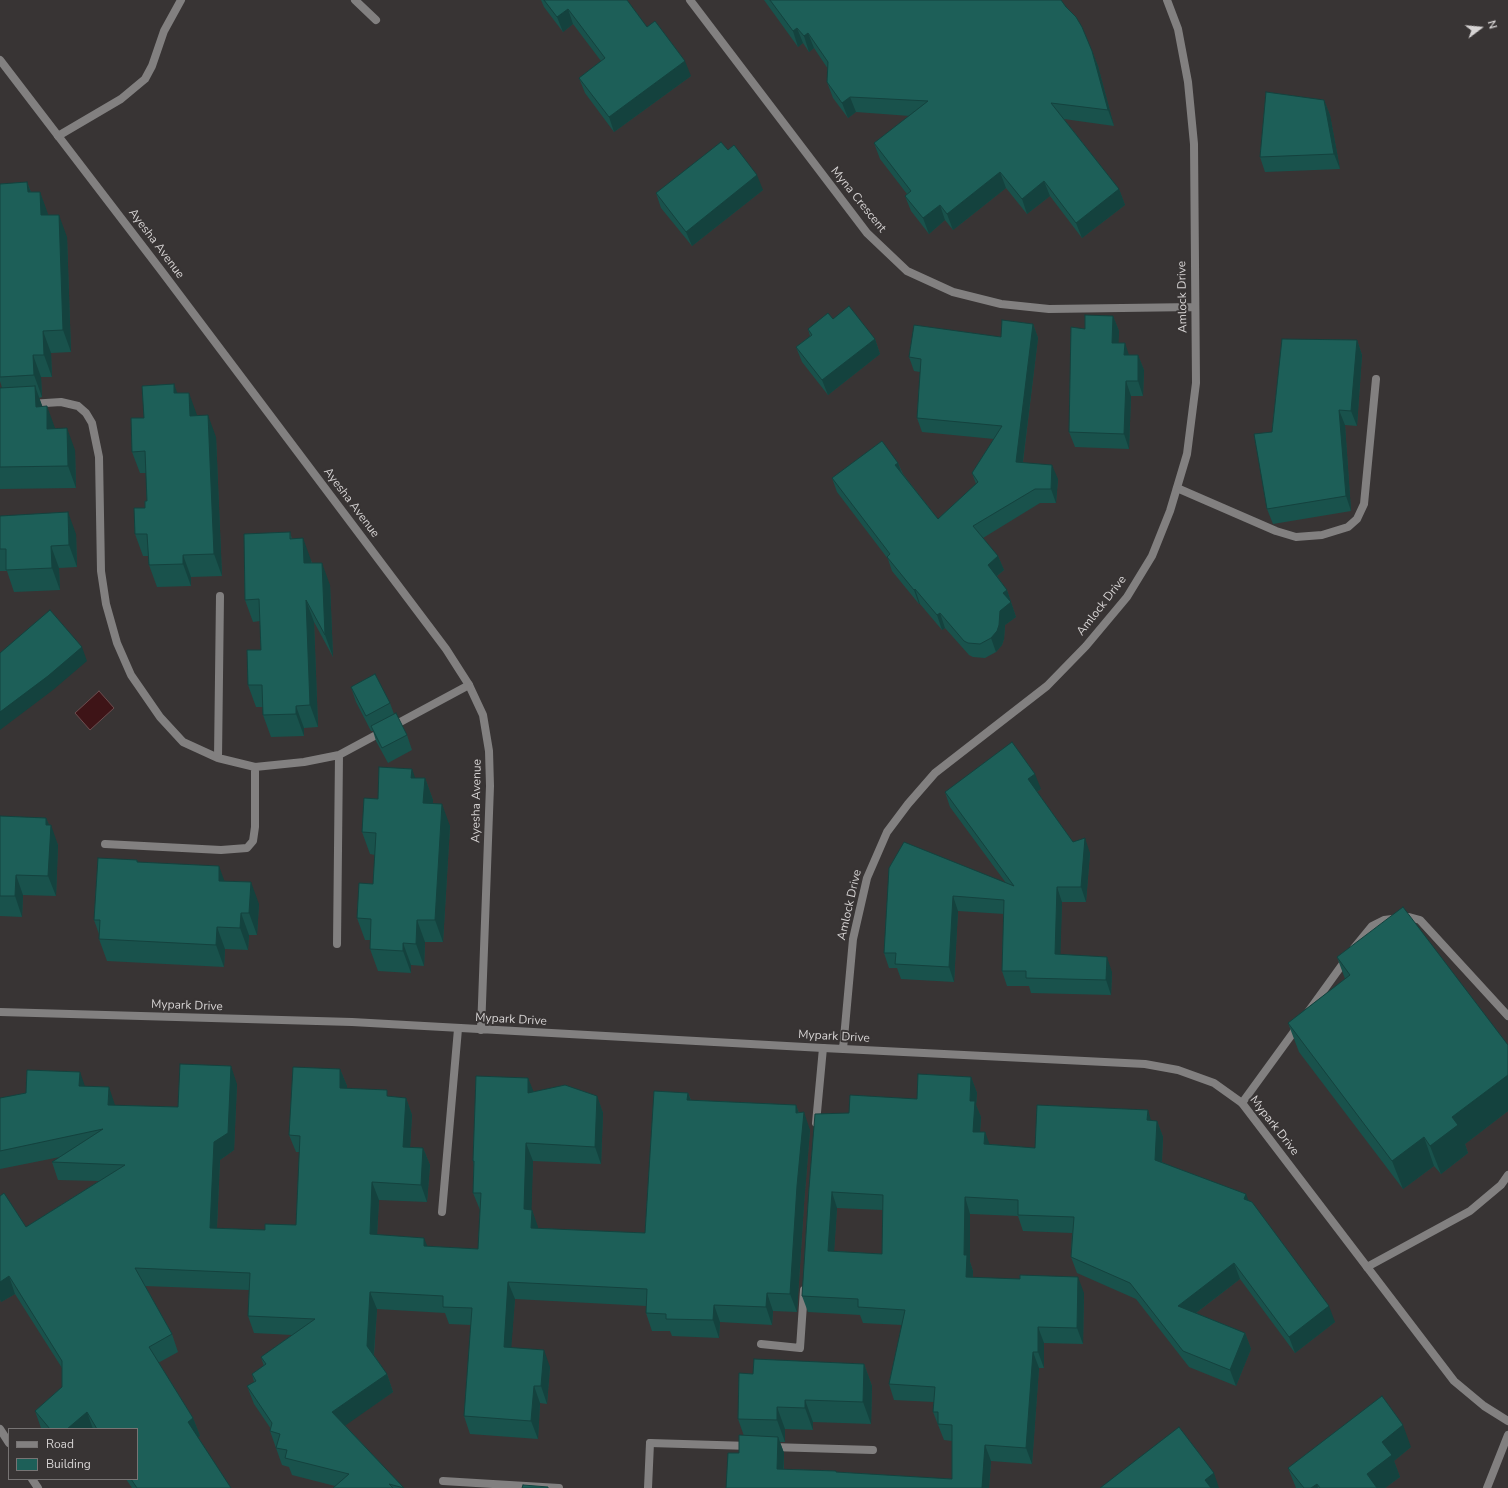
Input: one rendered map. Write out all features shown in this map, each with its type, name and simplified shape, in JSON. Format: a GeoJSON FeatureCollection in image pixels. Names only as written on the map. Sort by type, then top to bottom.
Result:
{"type":"FeatureCollection","features":[{"type":"Feature","properties":{"kind":"street"},"geometry":{"type":"LineString","coordinates":[[58,136],[121,99],[145,79],[152,66],[164,31],[181,0]]}},
{"type":"Feature","properties":{"kind":"street"},"geometry":{"type":"LineString","coordinates":[[355,0],[376,20]]}},
{"type":"Feature","properties":{"kind":"street","name":"Myna Crescent"},"geometry":{"type":"LineString","coordinates":[[690,0],[867,234],[907,272],[953,292],[1001,304],[1049,309],[1196,307]]}},
{"type":"Feature","properties":{"kind":"street","name":"Amlock Drive"},"geometry":{"type":"LineString","coordinates":[[844,1049],[853,939],[867,878],[887,832],[908,804],[935,773],[1047,686],[1086,646],[1127,597],[1152,556],[1170,511],[1187,454],[1196,383],[1196,307],[1194,144],[1188,82],[1178,29],[1168,0]]}},
{"type":"Feature","properties":{"kind":"street","name":"Ayesha Avenue"},"geometry":{"type":"LineString","coordinates":[[0,60],[160,269],[446,649],[469,685],[483,714],[489,752],[490,786],[481,1030]]}},
{"type":"Feature","properties":{"kind":"street"},"geometry":{"type":"LineString","coordinates":[[1177,488],[1276,531],[1296,537],[1322,535],[1348,527],[1358,519],[1364,504],[1376,379]]}},
{"type":"Feature","properties":{"kind":"street"},"geometry":{"type":"LineString","coordinates":[[23,404],[61,402],[78,406],[86,412],[92,423],[99,457],[101,571],[106,604],[117,642],[131,675],[160,717],[183,742],[218,758],[255,767],[304,762],[339,755],[469,685]]}},
{"type":"Feature","properties":{"kind":"street"},"geometry":{"type":"LineString","coordinates":[[218,758],[220,596]]}},
{"type":"Feature","properties":{"kind":"street"},"geometry":{"type":"LineString","coordinates":[[337,944],[339,755]]}},
{"type":"Feature","properties":{"kind":"street"},"geometry":{"type":"LineString","coordinates":[[105,844],[222,850],[247,848],[253,841],[256,827],[255,767]]}},
{"type":"Feature","properties":{"kind":"street"},"geometry":{"type":"LineString","coordinates":[[1242,1103],[1362,937],[1372,926],[1384,920],[1409,917],[1420,920],[1508,1016]]}},
{"type":"Feature","properties":{"kind":"street","name":"Mypark Drive"},"geometry":{"type":"LineString","coordinates":[[0,1012],[344,1022],[1145,1064],[1178,1070],[1214,1083],[1242,1103],[1454,1381],[1484,1406],[1508,1421]]}},
{"type":"Feature","properties":{"kind":"street"},"geometry":{"type":"LineString","coordinates":[[442,1212],[458,1029]]}},
{"type":"Feature","properties":{"kind":"street"},"geometry":{"type":"LineString","coordinates":[[815,1134],[823,1048]]}},
{"type":"Feature","properties":{"kind":"street"},"geometry":{"type":"LineString","coordinates":[[1366,1267],[1470,1211],[1501,1185],[1508,1175]]}},
{"type":"Feature","properties":{"kind":"street"},"geometry":{"type":"LineString","coordinates":[[761,1344],[800,1348],[804,1280]]}},
{"type":"Feature","properties":{"kind":"street"},"geometry":{"type":"LineString","coordinates":[[0,1429],[8,1441]]}},
{"type":"Feature","properties":{"kind":"street"},"geometry":{"type":"LineString","coordinates":[[1488,1488],[1508,1435]]}},
{"type":"Feature","properties":{"kind":"street"},"geometry":{"type":"LineString","coordinates":[[648,1488],[650,1443],[873,1450]]}},
{"type":"Feature","properties":{"kind":"street"},"geometry":{"type":"LineString","coordinates":[[443,1481],[558,1488]]}},
{"type":"Feature","properties":{"kind":"shaded area"},"geometry":{"type":"Polygon","coordinates":[[[99,691],[114,708],[90,730],[75,713],[99,691]]]}},
{"type":"Feature","properties":{"kind":"building"},"geometry":{"type":"Polygon","coordinates":[[[544,0],[627,0],[647,27],[655,21],[685,61],[609,117],[579,78],[605,58],[568,9],[557,17],[544,0]]]}},
{"type":"Feature","properties":{"kind":"building"},"geometry":{"type":"Polygon","coordinates":[[[770,0],[1061,0],[1076,17],[1082,27],[1092,51],[1108,110],[1051,103],[1119,189],[1076,223],[1044,181],[1022,199],[1000,172],[947,214],[940,205],[923,218],[905,196],[911,191],[874,143],[928,101],[850,97],[842,103],[827,82],[828,62],[808,33],[804,36],[797,28],[793,31],[770,0]]]}},
{"type":"Feature","properties":{"kind":"building"},"geometry":{"type":"Polygon","coordinates":[[[1266,92],[1324,100],[1334,154],[1260,157],[1266,92]]]}},
{"type":"Feature","properties":{"kind":"building"},"geometry":{"type":"Polygon","coordinates":[[[721,142],[728,150],[734,145],[757,175],[686,232],[656,193],[721,142]]]}},
{"type":"Feature","properties":{"kind":"building"},"geometry":{"type":"Polygon","coordinates":[[[27,182],[28,192],[40,192],[41,215],[59,215],[63,330],[43,331],[44,355],[33,355],[34,375],[0,377],[0,184],[27,182]]]}},
{"type":"Feature","properties":{"kind":"building"},"geometry":{"type":"Polygon","coordinates":[[[849,306],[875,339],[822,380],[796,347],[812,335],[808,329],[828,313],[833,319],[849,306]]]}},
{"type":"Feature","properties":{"kind":"building"},"geometry":{"type":"Polygon","coordinates":[[[1085,315],[1113,316],[1112,343],[1125,343],[1124,355],[1138,355],[1138,381],[1126,381],[1124,434],[1069,432],[1071,327],[1085,329],[1085,315]]]}},
{"type":"Feature","properties":{"kind":"building"},"geometry":{"type":"Polygon","coordinates":[[[1002,320],[1033,324],[1016,462],[1052,465],[1051,489],[1035,489],[973,526],[998,556],[988,565],[1007,590],[1003,593],[1011,602],[1000,611],[997,631],[991,638],[980,644],[968,643],[964,641],[940,613],[937,615],[915,589],[914,590],[887,557],[890,554],[832,478],[882,441],[898,463],[895,465],[938,519],[978,482],[972,473],[1002,426],[917,418],[921,359],[909,357],[914,325],[1001,337],[1002,320]]]}},
{"type":"Feature","properties":{"kind":"building"},"geometry":{"type":"Polygon","coordinates":[[[1282,339],[1357,340],[1351,411],[1339,410],[1346,496],[1267,509],[1254,434],[1272,432],[1282,339]]]}},
{"type":"Feature","properties":{"kind":"building"},"geometry":{"type":"Polygon","coordinates":[[[174,384],[174,393],[189,393],[190,416],[208,415],[214,554],[183,555],[183,564],[149,565],[147,534],[135,534],[134,508],[145,508],[145,501],[147,501],[145,451],[132,452],[131,418],[144,418],[142,386],[174,384]]]}},
{"type":"Feature","properties":{"kind":"building"},"geometry":{"type":"Polygon","coordinates":[[[35,386],[36,407],[47,406],[47,429],[67,428],[68,466],[0,467],[0,388],[35,386]]]}},
{"type":"Feature","properties":{"kind":"building"},"geometry":{"type":"Polygon","coordinates":[[[68,512],[69,545],[51,546],[52,568],[6,570],[6,549],[0,549],[0,516],[68,512]]]}},
{"type":"Feature","properties":{"kind":"building"},"geometry":{"type":"Polygon","coordinates":[[[290,532],[290,539],[303,538],[304,563],[322,563],[325,635],[306,600],[310,705],[296,706],[296,714],[263,715],[262,685],[248,685],[247,650],[261,650],[259,599],[245,600],[244,534],[290,532]]]}},
{"type":"Feature","properties":{"kind":"building"},"geometry":{"type":"Polygon","coordinates":[[[50,610],[82,647],[48,676],[0,712],[0,653],[50,610]]]}},
{"type":"Feature","properties":{"kind":"building"},"geometry":{"type":"Polygon","coordinates":[[[375,674],[390,703],[366,716],[351,687],[375,674]]]}},
{"type":"Feature","properties":{"kind":"building"},"geometry":{"type":"Polygon","coordinates":[[[396,713],[407,735],[382,748],[371,726],[396,713]]]}},
{"type":"Feature","properties":{"kind":"building"},"geometry":{"type":"Polygon","coordinates":[[[1012,742],[1035,774],[1028,779],[1073,842],[1085,838],[1081,887],[1057,887],[1055,954],[1107,957],[1106,980],[1026,978],[1026,971],[1002,971],[1004,900],[953,896],[949,967],[895,964],[896,953],[884,953],[889,868],[904,842],[1014,886],[945,792],[1012,742]]]}},
{"type":"Feature","properties":{"kind":"building"},"geometry":{"type":"Polygon","coordinates":[[[379,767],[412,769],[411,778],[425,778],[423,803],[442,804],[435,920],[417,920],[416,944],[403,943],[403,951],[370,949],[371,919],[357,918],[359,883],[373,884],[376,833],[362,832],[364,798],[378,799],[379,767]]]}},
{"type":"Feature","properties":{"kind":"building"},"geometry":{"type":"Polygon","coordinates":[[[0,816],[46,818],[46,825],[51,825],[48,876],[16,875],[15,896],[0,896],[0,816]]]}},
{"type":"Feature","properties":{"kind":"building"},"geometry":{"type":"Polygon","coordinates":[[[98,858],[137,860],[137,862],[219,866],[219,881],[251,882],[249,913],[241,913],[240,928],[217,927],[216,945],[99,939],[100,920],[94,920],[98,858]]]}},
{"type":"Feature","properties":{"kind":"building"},"geometry":{"type":"Polygon","coordinates":[[[1403,907],[1508,1045],[1508,1075],[1452,1117],[1458,1125],[1430,1146],[1424,1137],[1392,1161],[1288,1023],[1350,975],[1337,957],[1403,907]]]}},
{"type":"Feature","properties":{"kind":"building"},"geometry":{"type":"Polygon","coordinates":[[[180,1064],[231,1066],[228,1133],[214,1142],[210,1228],[265,1230],[265,1224],[296,1225],[300,1136],[289,1135],[293,1067],[340,1069],[340,1088],[387,1090],[387,1096],[406,1098],[403,1147],[423,1148],[421,1185],[372,1182],[370,1234],[424,1238],[424,1246],[478,1249],[481,1193],[473,1193],[476,1076],[528,1078],[528,1093],[565,1085],[597,1096],[595,1147],[526,1143],[524,1209],[532,1210],[531,1228],[645,1233],[654,1091],[688,1093],[687,1100],[796,1105],[796,1113],[804,1112],[797,1186],[790,1294],[767,1293],[766,1307],[714,1305],[713,1320],[666,1319],[666,1314],[646,1313],[647,1289],[508,1282],[504,1347],[544,1350],[541,1386],[534,1386],[531,1421],[464,1416],[472,1308],[443,1307],[443,1296],[370,1292],[367,1346],[387,1374],[332,1412],[404,1488],[389,1484],[393,1488],[333,1488],[349,1474],[285,1458],[287,1450],[276,1448],[280,1434],[270,1431],[272,1423],[247,1386],[256,1381],[252,1374],[266,1364],[261,1357],[315,1319],[248,1316],[250,1273],[135,1268],[172,1334],[149,1347],[193,1418],[188,1422],[231,1488],[137,1488],[132,1480],[138,1480],[138,1428],[96,1428],[87,1412],[68,1428],[49,1428],[35,1411],[62,1387],[62,1361],[9,1276],[0,1282],[0,1196],[4,1193],[26,1227],[125,1165],[52,1162],[103,1129],[0,1151],[0,1098],[26,1093],[27,1070],[80,1072],[79,1086],[109,1087],[108,1105],[178,1107],[180,1064]]]}},
{"type":"Feature","properties":{"kind":"building"},"geometry":{"type":"Polygon","coordinates":[[[918,1074],[971,1077],[970,1101],[975,1101],[973,1132],[985,1132],[984,1144],[1035,1148],[1037,1105],[1148,1110],[1147,1120],[1157,1121],[1155,1160],[1246,1194],[1244,1199],[1252,1202],[1329,1306],[1289,1337],[1234,1263],[1178,1306],[1245,1333],[1230,1370],[1183,1351],[1130,1283],[1071,1257],[1074,1217],[1018,1215],[1018,1200],[965,1197],[964,1255],[967,1255],[966,1277],[1020,1279],[1020,1275],[1078,1277],[1077,1328],[1038,1327],[1038,1352],[1033,1352],[1026,1448],[985,1445],[982,1488],[726,1488],[728,1453],[739,1453],[739,1435],[778,1437],[777,1469],[836,1471],[952,1479],[952,1425],[938,1424],[938,1412],[933,1412],[935,1387],[889,1384],[905,1310],[858,1307],[858,1299],[802,1296],[815,1114],[849,1113],[850,1095],[917,1099],[918,1074]],[[832,1192],[828,1251],[882,1254],[883,1195],[832,1192]]]}},
{"type":"Feature","properties":{"kind":"building"},"geometry":{"type":"Polygon","coordinates":[[[754,1359],[864,1364],[863,1402],[805,1400],[805,1408],[777,1407],[777,1420],[738,1419],[739,1373],[753,1374],[754,1359]]]}},
{"type":"Feature","properties":{"kind":"building"},"geometry":{"type":"Polygon","coordinates":[[[1382,1396],[1403,1425],[1382,1442],[1392,1455],[1367,1474],[1377,1488],[1320,1488],[1317,1484],[1311,1488],[1304,1488],[1288,1468],[1382,1396]]]}},
{"type":"Feature","properties":{"kind":"building"},"geometry":{"type":"Polygon","coordinates":[[[1179,1427],[1214,1473],[1205,1480],[1211,1488],[1100,1488],[1179,1427]]]}},
{"type":"Feature","properties":{"kind":"building"},"geometry":{"type":"Polygon","coordinates":[[[523,1485],[548,1487],[548,1488],[522,1488],[523,1485]]]}}]}
